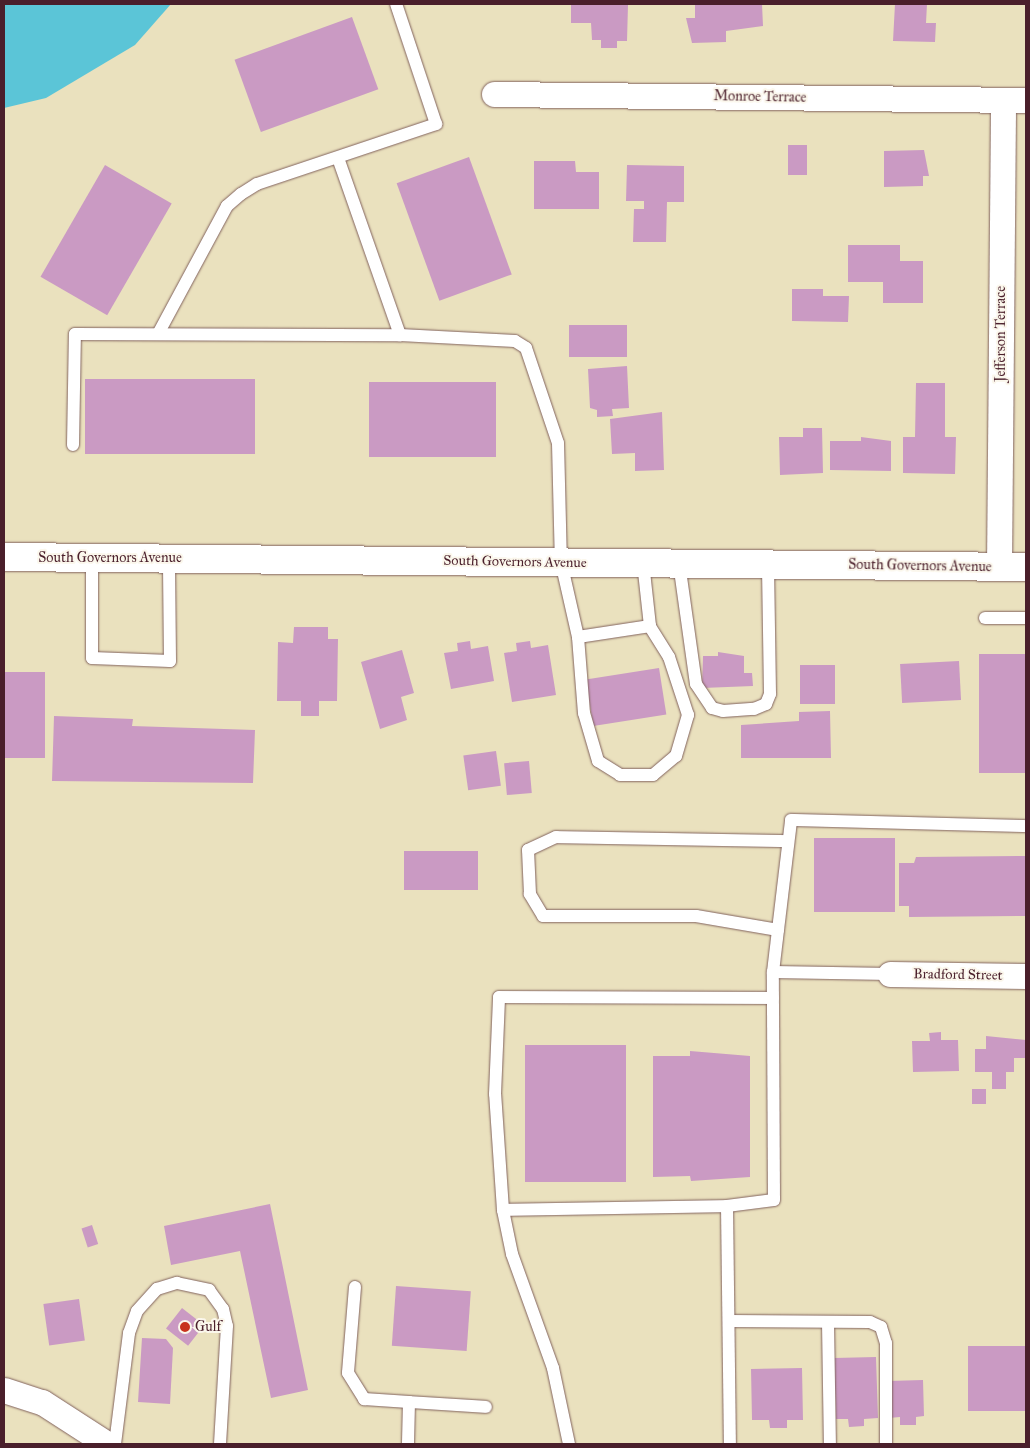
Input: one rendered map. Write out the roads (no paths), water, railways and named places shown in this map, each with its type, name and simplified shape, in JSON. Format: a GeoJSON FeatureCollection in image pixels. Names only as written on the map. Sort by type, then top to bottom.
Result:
{"type":"FeatureCollection","features":[{"type":"Feature","properties":{"kind":"main road","name":"South Governors Avenue"},"geometry":{"type":"LineString","coordinates":[[4,557],[1026,567]]}},
{"type":"Feature","properties":{"kind":"street","name":"Monroe Terrace"},"geometry":{"type":"LineString","coordinates":[[494,94],[1015,100]]}},
{"type":"Feature","properties":{"kind":"street","name":"Jefferson Terrace"},"geometry":{"type":"LineString","coordinates":[[1000,567],[1015,100]]}},
{"type":"Feature","properties":{"kind":"street","name":"Bradford Street"},"geometry":{"type":"LineString","coordinates":[[890,974],[1026,976]]}},
{"type":"Feature","properties":{"kind":"street"},"geometry":{"type":"LineString","coordinates":[[4,1390],[42,1402],[107,1444]]}},
{"type":"Feature","properties":{"kind":"lane"},"geometry":{"type":"LineString","coordinates":[[158,334],[227,206],[257,184],[436,124],[396,4]]}},
{"type":"Feature","properties":{"kind":"lane"},"geometry":{"type":"LineString","coordinates":[[338,158],[400,335]]}},
{"type":"Feature","properties":{"kind":"lane"},"geometry":{"type":"LineString","coordinates":[[73,445],[75,334],[400,335],[503,339],[526,348],[558,443],[561,562],[578,637],[584,712],[598,761],[620,774],[653,775],[676,756],[688,716],[669,657],[650,626],[643,563]]}},
{"type":"Feature","properties":{"kind":"lane"},"geometry":{"type":"LineString","coordinates":[[92,558],[92,658],[170,661],[169,558]]}},
{"type":"Feature","properties":{"kind":"lane"},"geometry":{"type":"LineString","coordinates":[[679,563],[696,684],[702,698],[723,711],[754,709],[766,704],[770,694],[768,565]]}},
{"type":"Feature","properties":{"kind":"lane"},"geometry":{"type":"LineString","coordinates":[[985,618],[1026,618]]}},
{"type":"Feature","properties":{"kind":"lane"},"geometry":{"type":"LineString","coordinates":[[578,637],[650,626]]}},
{"type":"Feature","properties":{"kind":"lane"},"geometry":{"type":"LineString","coordinates":[[504,1210],[727,1206],[774,1200],[773,972],[791,820],[1026,826]]}},
{"type":"Feature","properties":{"kind":"lane"},"geometry":{"type":"LineString","coordinates":[[778,930],[696,916],[543,916],[530,894],[528,850],[556,837],[788,841]]}},
{"type":"Feature","properties":{"kind":"lane"},"geometry":{"type":"LineString","coordinates":[[773,972],[890,974]]}},
{"type":"Feature","properties":{"kind":"lane"},"geometry":{"type":"LineString","coordinates":[[569,1444],[553,1368],[512,1254],[504,1210],[495,1094],[499,997],[773,998]]}},
{"type":"Feature","properties":{"kind":"lane"},"geometry":{"type":"LineString","coordinates":[[727,1206],[730,1444]]}},
{"type":"Feature","properties":{"kind":"lane"},"geometry":{"type":"LineString","coordinates":[[115,1444],[129,1334],[137,1311],[157,1289],[176,1283],[209,1290],[223,1309],[227,1326],[220,1444]]}},
{"type":"Feature","properties":{"kind":"lane"},"geometry":{"type":"LineString","coordinates":[[355,1287],[348,1373],[354,1388],[364,1399],[486,1407]]}},
{"type":"Feature","properties":{"kind":"lane"},"geometry":{"type":"LineString","coordinates":[[729,1322],[870,1322],[881,1327],[886,1342],[886,1444]]}},
{"type":"Feature","properties":{"kind":"lane"},"geometry":{"type":"LineString","coordinates":[[828,1322],[830,1444]]}},
{"type":"Feature","properties":{"kind":"lane"},"geometry":{"type":"LineString","coordinates":[[408,1444],[409,1402]]}},
{"type":"Feature","properties":{"kind":"water"},"geometry":{"type":"Polygon","coordinates":[[[4,4],[171,4],[135,45],[46,98],[4,108],[4,4]]]}},
{"type":"Feature","properties":{"kind":"place","name":"Gulf"},"geometry":{"type":"Point","coordinates":[185,1327]}}]}
